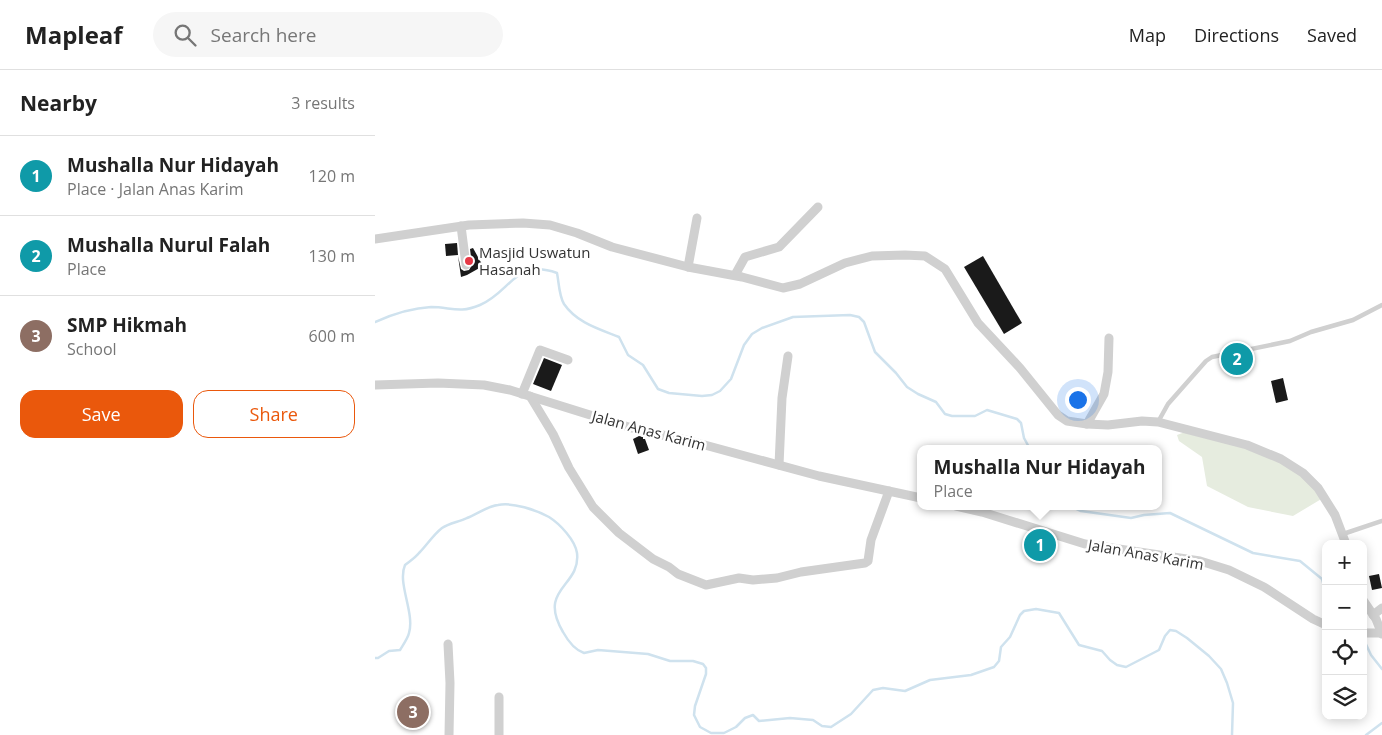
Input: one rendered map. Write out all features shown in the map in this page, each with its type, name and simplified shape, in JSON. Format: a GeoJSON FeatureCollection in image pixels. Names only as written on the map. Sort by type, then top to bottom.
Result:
{"type":"FeatureCollection","features":[{"type":"Feature","properties":{"kind":"street"},"geometry":{"type":"LineString","coordinates":[[735,275],[745,257],[779,247],[818,206]]}},
{"type":"Feature","properties":{"kind":"street"},"geometry":{"type":"LineString","coordinates":[[689,267],[697,218]]}},
{"type":"Feature","properties":{"kind":"street"},"geometry":{"type":"LineString","coordinates":[[375,239],[461,226],[523,223],[550,225],[577,233],[611,247],[689,267],[735,275],[783,288],[801,284],[845,263],[872,256],[925,256],[945,269],[979,323],[1020,368],[1058,415],[1067,420],[1087,424],[1108,425],[1142,421],[1158,422],[1247,445],[1281,459],[1303,473],[1318,488],[1335,515],[1345,540]]}},
{"type":"Feature","properties":{"kind":"street"},"geometry":{"type":"LineString","coordinates":[[461,226],[466,265]]}},
{"type":"Feature","properties":{"kind":"street"},"geometry":{"type":"LineString","coordinates":[[1087,424],[1104,394],[1108,372],[1109,338]]}},
{"type":"Feature","properties":{"kind":"street"},"geometry":{"type":"LineString","coordinates":[[567,360],[540,350],[526,395],[553,434],[569,468],[593,507],[619,533],[653,559],[667,565],[678,574],[704,585],[739,578],[753,580],[777,578],[805,571],[865,563],[868,560],[871,540],[889,491]]}},
{"type":"Feature","properties":{"kind":"street"},"geometry":{"type":"LineString","coordinates":[[779,465],[782,392],[788,356]]}},
{"type":"Feature","properties":{"kind":"street","name":"Jalan Anas Karim"},"geometry":{"type":"LineString","coordinates":[[375,385],[438,383],[484,385],[510,390],[635,429],[690,441],[819,476],[917,497]]}},
{"type":"Feature","properties":{"kind":"street","name":"Jalan Anas Karim"},"geometry":{"type":"LineString","coordinates":[[973,510],[1085,544],[1200,561],[1229,570],[1263,587],[1322,623]]}},
{"type":"Feature","properties":{"kind":"street"},"geometry":{"type":"LineString","coordinates":[[1367,606],[1382,634],[1367,633]]}},
{"type":"Feature","properties":{"kind":"street"},"geometry":{"type":"LineString","coordinates":[[1373,615],[1382,608]]}},
{"type":"Feature","properties":{"kind":"street"},"geometry":{"type":"LineString","coordinates":[[448,644],[450,683],[449,735]]}},
{"type":"Feature","properties":{"kind":"street"},"geometry":{"type":"LineString","coordinates":[[499,697],[499,735]]}},
{"type":"Feature","properties":{"kind":"lane"},"geometry":{"type":"LineString","coordinates":[[1158,422],[1168,404],[1206,361],[1212,357],[1290,342],[1311,332],[1353,320],[1382,305]]}},
{"type":"Feature","properties":{"kind":"lane"},"geometry":{"type":"LineString","coordinates":[[1343,534],[1382,521]]}},
{"type":"Feature","properties":{"kind":"shaded area"},"geometry":{"type":"Polygon","coordinates":[[[1193,429],[1272,453],[1303,472],[1323,498],[1293,516],[1248,507],[1207,486],[1202,457],[1179,441],[1177,435],[1193,429]]]}},
{"type":"Feature","properties":{"kind":"building"},"geometry":{"type":"Polygon","coordinates":[[[457,243],[458,255],[446,256],[445,244],[457,243]]]}},
{"type":"Feature","properties":{"kind":"building"},"geometry":{"type":"Polygon","coordinates":[[[473,248],[483,266],[461,277],[458,256],[461,269],[464,271],[469,270],[472,265],[470,249],[473,248]]]}},
{"type":"Feature","properties":{"kind":"building"},"geometry":{"type":"Polygon","coordinates":[[[983,256],[1022,323],[1004,334],[964,267],[983,256]]]}},
{"type":"Feature","properties":{"kind":"building"},"geometry":{"type":"Polygon","coordinates":[[[1242,355],[1244,360],[1234,366],[1230,358],[1242,355]]]}},
{"type":"Feature","properties":{"kind":"building"},"geometry":{"type":"Polygon","coordinates":[[[544,358],[562,365],[551,391],[533,384],[544,358]]]}},
{"type":"Feature","properties":{"kind":"building"},"geometry":{"type":"Polygon","coordinates":[[[1283,378],[1288,400],[1276,403],[1271,381],[1283,378]]]}},
{"type":"Feature","properties":{"kind":"building"},"geometry":{"type":"Polygon","coordinates":[[[639,436],[645,439],[649,450],[638,454],[633,439],[639,436]]]}},
{"type":"Feature","properties":{"kind":"building"},"geometry":{"type":"Polygon","coordinates":[[[1039,536],[1043,537],[1049,547],[1039,555],[1030,543],[1039,536]]]}},
{"type":"Feature","properties":{"kind":"building"},"geometry":{"type":"Polygon","coordinates":[[[1379,574],[1382,588],[1372,590],[1369,576],[1379,574]]]}},
{"type":"Feature","properties":{"kind":"waterway"},"geometry":{"type":"LineString","coordinates":[[375,322],[395,314],[416,309],[431,307],[461,310],[473,308],[490,299],[522,273],[532,270],[557,273],[561,297],[569,311],[589,325],[619,337],[628,355],[643,365],[658,389],[669,393],[702,396],[712,395],[720,391],[731,379],[744,345],[752,334],[762,328],[793,317],[850,315],[859,317],[864,322],[875,352],[907,387],[936,402],[945,414],[952,416],[975,416],[987,410],[1017,419],[1021,423],[1024,438],[1028,445]]}},
{"type":"Feature","properties":{"kind":"waterway"},"geometry":{"type":"LineString","coordinates":[[375,658],[389,651],[400,650],[408,635],[410,616],[403,580],[405,565],[445,526],[490,507],[504,504],[531,509],[549,517],[566,533],[576,548],[576,564],[573,573],[557,597],[555,606],[556,617],[572,645],[584,653],[598,650],[648,654],[670,661],[693,661],[703,664],[706,668],[706,674],[695,706],[694,715],[700,727],[711,733],[724,733],[736,727],[745,718],[753,715],[759,721],[790,718],[813,720],[822,726],[831,727],[851,714],[873,690],[883,688],[905,691],[930,680],[971,675],[994,667],[999,661],[1001,647],[1010,637],[1020,615],[1024,611],[1036,609],[1059,613],[1079,645],[1102,651],[1117,665],[1126,667],[1159,650],[1170,630],[1176,631],[1187,638],[1209,656],[1221,669],[1233,703],[1232,735]]}},
{"type":"Feature","properties":{"kind":"waterway"},"geometry":{"type":"LineString","coordinates":[[1079,510],[1131,518],[1170,513],[1253,553],[1300,561],[1322,579],[1324,585]]}},
{"type":"Feature","properties":{"kind":"waterway"},"geometry":{"type":"LineString","coordinates":[[1367,646],[1382,669]]}},
{"type":"Feature","properties":{"kind":"waterway"},"geometry":{"type":"LineString","coordinates":[[1366,735],[1382,723]]}},
{"type":"Feature","properties":{"kind":"place","name":"Masjid Uswatun Hasanah"},"geometry":{"type":"Point","coordinates":[469,261]}},
{"type":"Feature","properties":{"kind":"place","name":"Mushalla Nurul Falah"},"geometry":{"type":"Point","coordinates":[1237,359]}},
{"type":"Feature","properties":{"kind":"place","name":"Mushalla Nur Hidayah"},"geometry":{"type":"Point","coordinates":[1040,545]}},
{"type":"Feature","properties":{"kind":"place","name":"SMP Hikmah"},"geometry":{"type":"Point","coordinates":[413,712]}}]}
